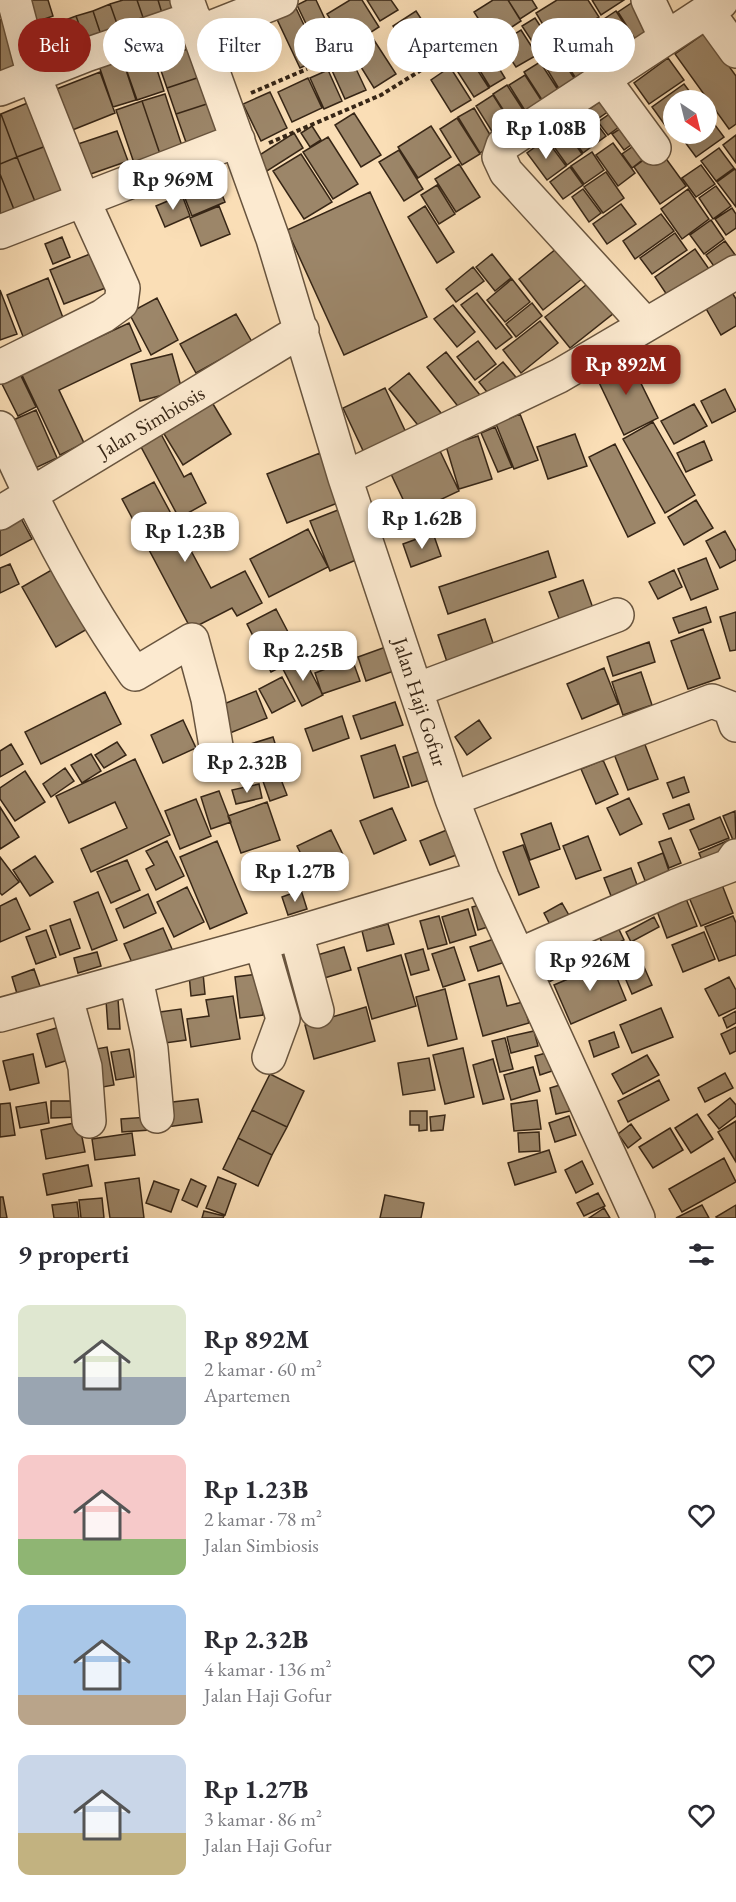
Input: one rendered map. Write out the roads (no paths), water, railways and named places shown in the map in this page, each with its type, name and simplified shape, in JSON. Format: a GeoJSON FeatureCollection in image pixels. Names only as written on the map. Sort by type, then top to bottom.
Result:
{"type":"FeatureCollection","features":[{"type":"Feature","properties":{"kind":"street"},"geometry":{"type":"LineString","coordinates":[[0,367],[103,316],[121,303],[123,288],[83,200],[34,76],[14,0]]}},
{"type":"Feature","properties":{"kind":"street"},"geometry":{"type":"LineString","coordinates":[[0,89],[194,17],[280,0]]}},
{"type":"Feature","properties":{"kind":"street"},"geometry":{"type":"LineString","coordinates":[[648,0],[666,38]]}},
{"type":"Feature","properties":{"kind":"street"},"geometry":{"type":"LineString","coordinates":[[645,324],[506,172],[499,157],[503,145],[714,7],[736,51]]}},
{"type":"Feature","properties":{"kind":"street","name":"Jalan Haji Gofur"},"geometry":{"type":"LineString","coordinates":[[194,17],[241,147],[302,330],[345,478],[452,799],[482,877],[638,1218]]}},
{"type":"Feature","properties":{"kind":"street"},"geometry":{"type":"LineString","coordinates":[[604,80],[654,148]]}},
{"type":"Feature","properties":{"kind":"street"},"geometry":{"type":"LineString","coordinates":[[0,232],[83,200],[241,147]]}},
{"type":"Feature","properties":{"kind":"street"},"geometry":{"type":"LineString","coordinates":[[345,478],[559,376],[645,324],[734,277]]}},
{"type":"Feature","properties":{"kind":"street","name":"Jalan Simbiosis"},"geometry":{"type":"LineString","coordinates":[[0,513],[302,330]]}},
{"type":"Feature","properties":{"kind":"street"},"geometry":{"type":"LineString","coordinates":[[0,428],[29,496],[70,573],[135,674],[192,640],[208,699],[217,752]]}},
{"type":"Feature","properties":{"kind":"street"},"geometry":{"type":"LineString","coordinates":[[416,690],[617,615]]}},
{"type":"Feature","properties":{"kind":"street"},"geometry":{"type":"LineString","coordinates":[[452,799],[712,701],[729,708],[736,724]]}},
{"type":"Feature","properties":{"kind":"street"},"geometry":{"type":"LineString","coordinates":[[519,955],[676,886],[729,866],[736,856]]}},
{"type":"Feature","properties":{"kind":"street"},"geometry":{"type":"LineString","coordinates":[[0,1015],[136,979],[482,877]]}},
{"type":"Feature","properties":{"kind":"street"},"geometry":{"type":"LineString","coordinates":[[296,933],[317,1011]]}},
{"type":"Feature","properties":{"kind":"street"},"geometry":{"type":"LineString","coordinates":[[261,943],[283,1019],[268,1057]]}},
{"type":"Feature","properties":{"kind":"street"},"geometry":{"type":"LineString","coordinates":[[136,979],[152,1049],[158,1116]]}},
{"type":"Feature","properties":{"kind":"street"},"geometry":{"type":"LineString","coordinates":[[66,998],[85,1066],[89,1120]]}}]}
